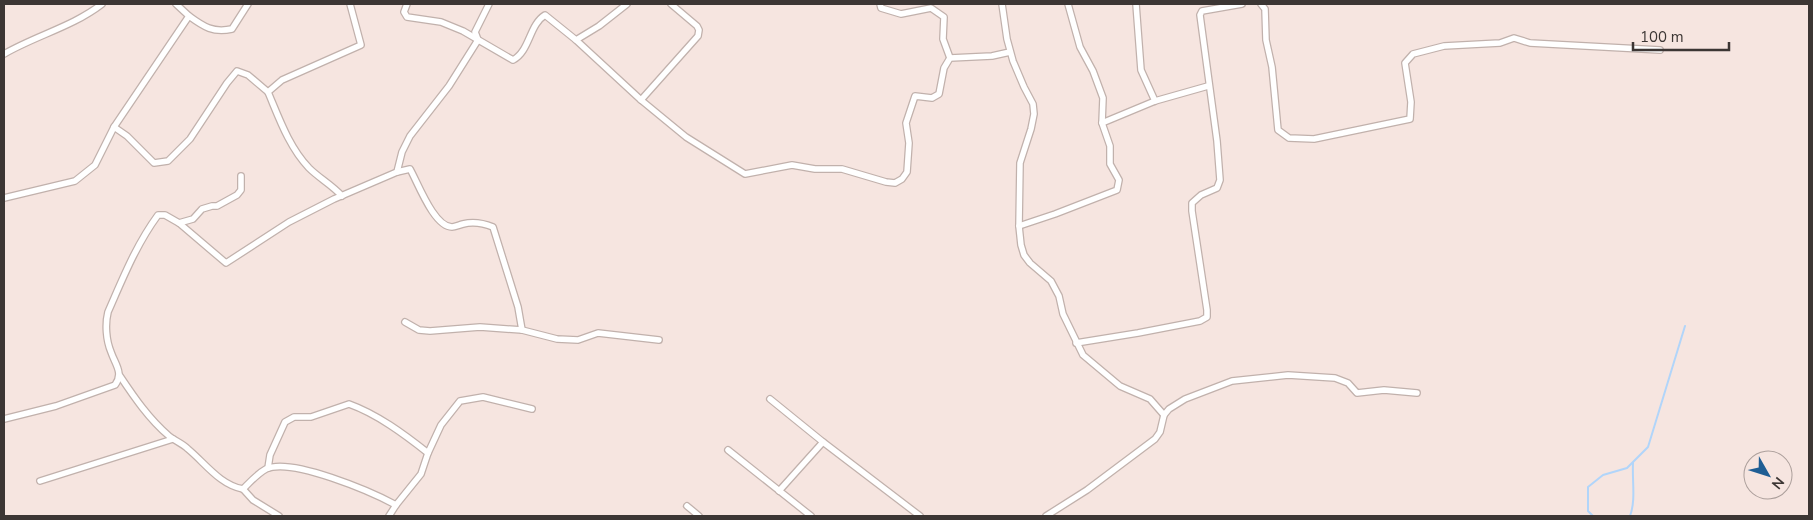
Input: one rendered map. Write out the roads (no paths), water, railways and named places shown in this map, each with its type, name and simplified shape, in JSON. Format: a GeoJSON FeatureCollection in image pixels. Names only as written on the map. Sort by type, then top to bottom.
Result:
{"type":"FeatureCollection","features":[{"type":"Feature","properties":{"kind":"street"},"geometry":{"type":"LineString","coordinates":[[4,54],[26,41],[66,26],[86,16],[102,4]]}},
{"type":"Feature","properties":{"kind":"street"},"geometry":{"type":"LineString","coordinates":[[176,4],[202,25],[220,32],[232,30],[248,4]]}},
{"type":"Feature","properties":{"kind":"street"},"geometry":{"type":"LineString","coordinates":[[268,92],[282,80],[361,45],[350,4]]}},
{"type":"Feature","properties":{"kind":"street"},"geometry":{"type":"LineString","coordinates":[[407,4],[404,12],[407,17],[441,22],[463,31],[513,60],[519,56],[537,20],[545,15],[686,137],[745,174],[792,165],[815,169],[842,169],[895,183],[908,172],[909,143],[906,124],[915,96],[932,98],[939,94],[944,68],[950,58]]}},
{"type":"Feature","properties":{"kind":"street"},"geometry":{"type":"LineString","coordinates":[[397,172],[402,152],[410,136],[449,86],[478,40],[476,32],[489,4]]}},
{"type":"Feature","properties":{"kind":"street"},"geometry":{"type":"LineString","coordinates":[[576,40],[599,26],[628,4]]}},
{"type":"Feature","properties":{"kind":"street"},"geometry":{"type":"LineString","coordinates":[[641,100],[698,36],[700,30],[671,4]]}},
{"type":"Feature","properties":{"kind":"street"},"geometry":{"type":"LineString","coordinates":[[880,4],[881,8],[901,14],[931,8],[944,16],[943,39],[950,58]]}},
{"type":"Feature","properties":{"kind":"street"},"geometry":{"type":"LineString","coordinates":[[1002,4],[1010,52],[1024,87],[1034,104],[1031,129],[1020,163],[1019,226],[1024,255],[1030,263],[1051,281],[1059,296],[1063,314],[1076,343],[1084,355],[1120,386],[1150,399],[1164,415]]}},
{"type":"Feature","properties":{"kind":"street"},"geometry":{"type":"LineString","coordinates":[[1019,226],[1117,190],[1119,180],[1110,164],[1110,146],[1102,123],[1103,98],[1093,71],[1080,48],[1068,4]]}},
{"type":"Feature","properties":{"kind":"street"},"geometry":{"type":"LineString","coordinates":[[1136,4],[1141,70],[1155,101]]}},
{"type":"Feature","properties":{"kind":"street"},"geometry":{"type":"LineString","coordinates":[[1076,343],[1200,321],[1207,317],[1192,204],[1201,195],[1217,188],[1220,180],[1218,142],[1208,86],[1200,19],[1204,4]]}},
{"type":"Feature","properties":{"kind":"street"},"geometry":{"type":"LineString","coordinates":[[1202,11],[1242,4]]}},
{"type":"Feature","properties":{"kind":"street"},"geometry":{"type":"LineString","coordinates":[[1261,4],[1265,9],[1266,40],[1272,66],[1278,130],[1289,138],[1314,139],[1410,119],[1410,102],[1405,63],[1413,54],[1444,46],[1500,43],[1514,38],[1530,43],[1660,50]]}},
{"type":"Feature","properties":{"kind":"street"},"geometry":{"type":"LineString","coordinates":[[4,198],[75,181],[95,165],[114,127],[189,16]]}},
{"type":"Feature","properties":{"kind":"street"},"geometry":{"type":"LineString","coordinates":[[950,58],[992,56],[1010,52]]}},
{"type":"Feature","properties":{"kind":"street"},"geometry":{"type":"LineString","coordinates":[[114,127],[127,136],[154,162],[168,161],[190,139],[237,71],[248,75],[268,92],[290,141],[309,168],[334,187],[342,196]]}},
{"type":"Feature","properties":{"kind":"street"},"geometry":{"type":"LineString","coordinates":[[1102,123],[1155,101],[1208,86]]}},
{"type":"Feature","properties":{"kind":"street"},"geometry":{"type":"LineString","coordinates":[[279,516],[253,500],[243,489],[233,488],[202,463],[188,448],[173,439],[139,404],[120,376],[119,368],[110,351],[106,322],[108,312],[134,251],[158,215],[165,215],[179,223],[226,263],[289,222],[342,196],[397,172],[410,169],[429,208],[443,224],[451,227],[479,222],[493,226],[518,307],[522,330]]}},
{"type":"Feature","properties":{"kind":"street"},"geometry":{"type":"LineString","coordinates":[[179,223],[193,219],[202,210],[217,206],[237,195],[241,190],[241,176]]}},
{"type":"Feature","properties":{"kind":"street"},"geometry":{"type":"LineString","coordinates":[[405,322],[419,330],[430,331],[480,327],[522,330],[557,339],[578,340],[598,333],[659,340]]}},
{"type":"Feature","properties":{"kind":"street"},"geometry":{"type":"LineString","coordinates":[[1046,516],[1087,490],[1155,439],[1160,432],[1164,415],[1169,409],[1185,399],[1232,382],[1288,375],[1342,380],[1357,393],[1384,390],[1416,393]]}},
{"type":"Feature","properties":{"kind":"street"},"geometry":{"type":"LineString","coordinates":[[4,420],[56,406],[115,385],[120,376]]}},
{"type":"Feature","properties":{"kind":"street"},"geometry":{"type":"LineString","coordinates":[[389,516],[421,474],[441,425],[460,401],[483,396],[532,409]]}},
{"type":"Feature","properties":{"kind":"street"},"geometry":{"type":"LineString","coordinates":[[770,399],[920,516]]}},
{"type":"Feature","properties":{"kind":"street"},"geometry":{"type":"LineString","coordinates":[[268,468],[270,455],[285,422],[294,417],[310,417],[349,404],[366,410],[412,440],[428,453]]}},
{"type":"Feature","properties":{"kind":"street"},"geometry":{"type":"LineString","coordinates":[[40,481],[173,439]]}},
{"type":"Feature","properties":{"kind":"street"},"geometry":{"type":"LineString","coordinates":[[779,491],[823,442]]}},
{"type":"Feature","properties":{"kind":"street"},"geometry":{"type":"LineString","coordinates":[[728,450],[811,516]]}},
{"type":"Feature","properties":{"kind":"street"},"geometry":{"type":"LineString","coordinates":[[243,489],[252,479],[268,468],[287,466],[313,472],[378,496],[396,505]]}},
{"type":"Feature","properties":{"kind":"street"},"geometry":{"type":"LineString","coordinates":[[687,506],[699,516]]}},
{"type":"Feature","properties":{"kind":"waterway"},"geometry":{"type":"LineString","coordinates":[[1593,516],[1588,511],[1588,487],[1603,475],[1627,468],[1648,447],[1685,326]]}},
{"type":"Feature","properties":{"kind":"waterway"},"geometry":{"type":"LineString","coordinates":[[1630,516],[1633,497],[1633,463]]}}]}
